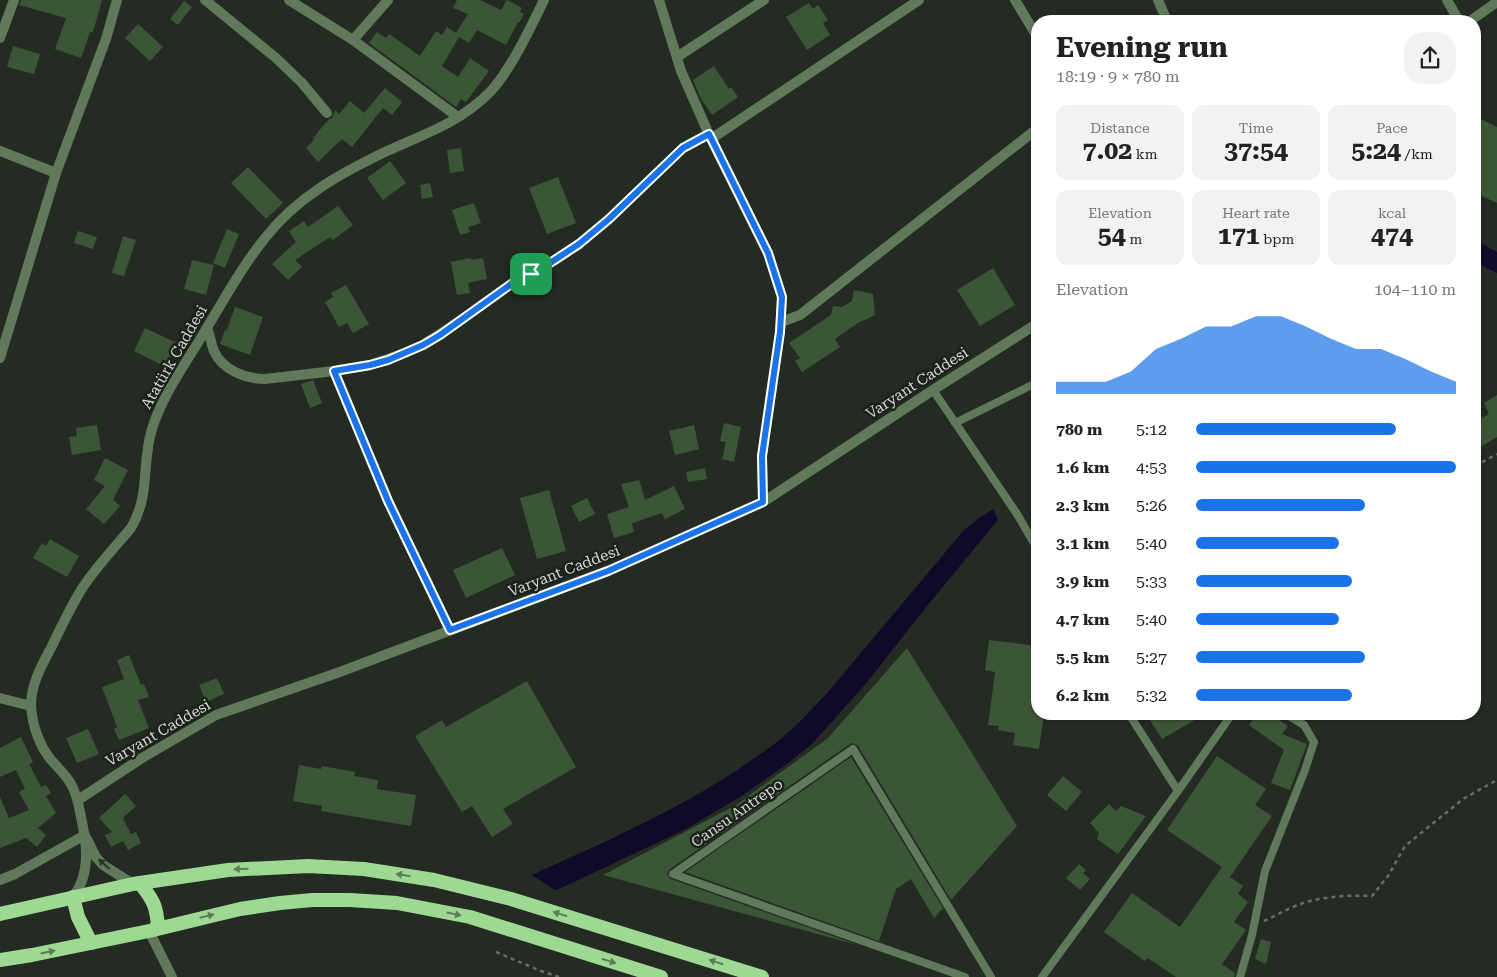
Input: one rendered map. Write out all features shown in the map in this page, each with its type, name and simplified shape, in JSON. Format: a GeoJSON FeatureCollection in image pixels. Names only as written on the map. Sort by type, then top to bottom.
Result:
{"type":"FeatureCollection","features":[{"type":"Feature","properties":{"kind":"highway"},"geometry":{"type":"LineString","coordinates":[[0,914],[137,883],[228,870],[308,866],[364,869],[434,880],[511,899],[762,977]]}},
{"type":"Feature","properties":{"kind":"highway"},"geometry":{"type":"LineString","coordinates":[[137,883],[152,900],[157,914],[153,929]]}},
{"type":"Feature","properties":{"kind":"highway"},"geometry":{"type":"LineString","coordinates":[[73,897],[78,918],[91,943]]}},
{"type":"Feature","properties":{"kind":"highway"},"geometry":{"type":"LineString","coordinates":[[0,960],[91,943],[240,909],[280,902],[350,900],[397,903],[470,918],[661,977]]}},
{"type":"Feature","properties":{"kind":"street"},"geometry":{"type":"LineString","coordinates":[[0,38],[14,0]]}},
{"type":"Feature","properties":{"kind":"street"},"geometry":{"type":"LineString","coordinates":[[0,358],[56,174],[106,39],[117,0]]}},
{"type":"Feature","properties":{"kind":"street"},"geometry":{"type":"LineString","coordinates":[[205,0],[276,58],[302,83],[327,113]]}},
{"type":"Feature","properties":{"kind":"street"},"geometry":{"type":"LineString","coordinates":[[289,0],[352,40],[458,117]]}},
{"type":"Feature","properties":{"kind":"street"},"geometry":{"type":"LineString","coordinates":[[352,40],[388,0]]}},
{"type":"Feature","properties":{"kind":"street"},"geometry":{"type":"LineString","coordinates":[[659,0],[681,71],[710,136],[768,253],[782,297],[781,322],[762,456],[763,502]]}},
{"type":"Feature","properties":{"kind":"street"},"geometry":{"type":"LineString","coordinates":[[677,57],[764,0]]}},
{"type":"Feature","properties":{"kind":"street"},"geometry":{"type":"LineString","coordinates":[[207,328],[214,353],[219,359],[232,370],[248,377],[265,379],[370,365],[388,360],[423,345],[514,282],[547,265],[579,244],[609,219],[683,148],[710,136],[920,0]]}},
{"type":"Feature","properties":{"kind":"street"},"geometry":{"type":"LineString","coordinates":[[1016,0],[1031,26]]}},
{"type":"Feature","properties":{"kind":"street"},"geometry":{"type":"LineString","coordinates":[[1158,0],[1164,15]]}},
{"type":"Feature","properties":{"kind":"street"},"geometry":{"type":"LineString","coordinates":[[1447,0],[1456,15]]}},
{"type":"Feature","properties":{"kind":"street","name":"Atatürk Caddesi"},"geometry":{"type":"LineString","coordinates":[[85,836],[78,800],[71,784],[41,745],[31,706],[33,688],[39,672],[77,597],[91,576],[131,528],[137,518],[144,498],[152,428],[172,386],[265,238],[285,216],[314,191],[346,172],[449,124],[491,91],[521,45],[541,1]]}},
{"type":"Feature","properties":{"kind":"street"},"geometry":{"type":"LineString","coordinates":[[1479,15],[1497,2]]}},
{"type":"Feature","properties":{"kind":"street"},"geometry":{"type":"LineString","coordinates":[[781,322],[800,315],[1031,134]]}},
{"type":"Feature","properties":{"kind":"street"},"geometry":{"type":"LineString","coordinates":[[0,151],[56,174]]}},
{"type":"Feature","properties":{"kind":"street","name":"Varyant Caddesi"},"geometry":{"type":"LineString","coordinates":[[78,800],[142,758],[216,715],[337,673],[608,571],[763,502],[933,390],[1031,328]]}},
{"type":"Feature","properties":{"kind":"street"},"geometry":{"type":"LineString","coordinates":[[334,371],[388,501],[450,630]]}},
{"type":"Feature","properties":{"kind":"street"},"geometry":{"type":"LineString","coordinates":[[0,698],[31,706]]}},
{"type":"Feature","properties":{"kind":"street"},"geometry":{"type":"LineString","coordinates":[[0,880],[15,874],[85,836]]}},
{"type":"Feature","properties":{"kind":"street"},"geometry":{"type":"LineString","coordinates":[[85,836],[96,857],[103,865],[137,883]]}},
{"type":"Feature","properties":{"kind":"street"},"geometry":{"type":"LineString","coordinates":[[73,897],[82,883],[86,867],[85,836]]}},
{"type":"Feature","properties":{"kind":"street"},"geometry":{"type":"LineString","coordinates":[[153,929],[172,977]]}},
{"type":"Feature","properties":{"kind":"lane"},"geometry":{"type":"LineString","coordinates":[[955,423],[1031,385]]}},
{"type":"Feature","properties":{"kind":"lane"},"geometry":{"type":"LineString","coordinates":[[933,390],[1017,514],[1031,538]]}},
{"type":"Feature","properties":{"kind":"lane"},"geometry":{"type":"LineString","coordinates":[[1133,720],[1178,792]]}},
{"type":"Feature","properties":{"kind":"lane"},"geometry":{"type":"LineString","coordinates":[[1042,977],[1178,792],[1228,720]]}},
{"type":"Feature","properties":{"kind":"lane"},"geometry":{"type":"LineString","coordinates":[[1240,977],[1254,927],[1265,871],[1305,770],[1314,742],[1304,725],[1296,720]]}},
{"type":"Feature","properties":{"kind":"lane","name":"Cansu Antrepo"},"geometry":{"type":"LineString","coordinates":[[965,977],[673,874],[853,749],[991,977]]}},
{"type":"Feature","properties":{"kind":"path"},"geometry":{"type":"LineString","coordinates":[[1481,463],[1497,454]]}},
{"type":"Feature","properties":{"kind":"path"},"geometry":{"type":"LineString","coordinates":[[1254,927],[1280,913],[1310,901],[1349,895],[1372,896],[1388,876],[1405,846],[1463,798],[1497,780]]}},
{"type":"Feature","properties":{"kind":"path"},"geometry":{"type":"LineString","coordinates":[[496,952],[559,977]]}},
{"type":"Feature","properties":{"kind":"shaded area"},"geometry":{"type":"Polygon","coordinates":[[[1481,243],[1497,252],[1497,273],[1481,265],[1481,243]]]}},
{"type":"Feature","properties":{"kind":"shaded area"},"geometry":{"type":"Polygon","coordinates":[[[993,509],[998,520],[868,681],[812,744],[740,797],[686,829],[572,883],[556,890],[532,875],[666,812],[718,782],[778,741],[801,721],[829,691],[964,530],[993,509]]]}},
{"type":"Feature","properties":{"kind":"building"},"geometry":{"type":"Polygon","coordinates":[[[21,0],[102,0],[93,32],[90,32],[81,58],[55,49],[66,18],[19,5],[21,0]]]}},
{"type":"Feature","properties":{"kind":"building"},"geometry":{"type":"Polygon","coordinates":[[[457,0],[480,0],[501,10],[507,0],[522,8],[520,12],[524,14],[506,45],[477,30],[469,43],[459,37],[442,66],[458,77],[470,58],[489,71],[466,102],[461,99],[456,107],[369,43],[377,32],[386,38],[389,34],[420,56],[436,31],[442,35],[447,27],[456,33],[468,14],[453,8],[457,0]]]}},
{"type":"Feature","properties":{"kind":"building"},"geometry":{"type":"Polygon","coordinates":[[[184,1],[192,7],[178,25],[170,19],[184,1]]]}},
{"type":"Feature","properties":{"kind":"building"},"geometry":{"type":"Polygon","coordinates":[[[809,3],[813,9],[818,5],[828,20],[823,23],[830,35],[807,50],[786,17],[809,3]]]}},
{"type":"Feature","properties":{"kind":"building"},"geometry":{"type":"Polygon","coordinates":[[[138,24],[163,47],[150,61],[125,38],[138,24]]]}},
{"type":"Feature","properties":{"kind":"building"},"geometry":{"type":"Polygon","coordinates":[[[13,46],[40,54],[34,74],[7,67],[13,46]]]}},
{"type":"Feature","properties":{"kind":"building"},"geometry":{"type":"Polygon","coordinates":[[[714,66],[729,89],[731,87],[738,97],[712,115],[701,99],[693,80],[714,66]]]}},
{"type":"Feature","properties":{"kind":"building"},"geometry":{"type":"Polygon","coordinates":[[[385,88],[402,102],[392,115],[383,108],[352,147],[342,139],[318,162],[306,148],[328,120],[332,118],[335,110],[339,114],[350,101],[364,113],[385,88]]]}},
{"type":"Feature","properties":{"kind":"building"},"geometry":{"type":"Polygon","coordinates":[[[1481,119],[1497,127],[1497,203],[1481,196],[1481,119]]]}},
{"type":"Feature","properties":{"kind":"building"},"geometry":{"type":"Polygon","coordinates":[[[461,148],[464,171],[450,173],[447,150],[461,148]]]}},
{"type":"Feature","properties":{"kind":"building"},"geometry":{"type":"Polygon","coordinates":[[[390,161],[406,183],[383,200],[367,178],[390,161]]]}},
{"type":"Feature","properties":{"kind":"building"},"geometry":{"type":"Polygon","coordinates":[[[248,167],[283,203],[266,219],[231,183],[248,167]]]}},
{"type":"Feature","properties":{"kind":"building"},"geometry":{"type":"Polygon","coordinates":[[[558,177],[576,223],[547,234],[529,188],[558,177]]]}},
{"type":"Feature","properties":{"kind":"building"},"geometry":{"type":"Polygon","coordinates":[[[430,183],[433,197],[422,199],[420,185],[430,183]]]}},
{"type":"Feature","properties":{"kind":"building"},"geometry":{"type":"Polygon","coordinates":[[[474,203],[481,223],[468,227],[470,232],[460,235],[452,210],[474,203]]]}},
{"type":"Feature","properties":{"kind":"building"},"geometry":{"type":"Polygon","coordinates":[[[338,206],[353,225],[333,240],[330,237],[295,260],[302,267],[288,280],[272,264],[296,242],[289,231],[304,221],[308,227],[338,206]]]}},
{"type":"Feature","properties":{"kind":"building"},"geometry":{"type":"Polygon","coordinates":[[[227,229],[239,234],[225,268],[213,263],[227,229]]]}},
{"type":"Feature","properties":{"kind":"building"},"geometry":{"type":"Polygon","coordinates":[[[78,231],[97,237],[93,249],[74,243],[78,231]]]}},
{"type":"Feature","properties":{"kind":"building"},"geometry":{"type":"Polygon","coordinates":[[[123,236],[136,240],[124,276],[112,273],[123,236]]]}},
{"type":"Feature","properties":{"kind":"building"},"geometry":{"type":"Polygon","coordinates":[[[471,258],[471,260],[483,258],[487,279],[468,283],[470,293],[457,295],[451,262],[471,258]]]}},
{"type":"Feature","properties":{"kind":"building"},"geometry":{"type":"Polygon","coordinates":[[[192,260],[214,265],[206,295],[184,289],[192,260]]]}},
{"type":"Feature","properties":{"kind":"building"},"geometry":{"type":"Polygon","coordinates":[[[993,268],[1015,305],[980,326],[957,290],[993,268]]]}},
{"type":"Feature","properties":{"kind":"building"},"geometry":{"type":"Polygon","coordinates":[[[346,285],[369,324],[353,333],[347,323],[339,327],[325,302],[333,297],[331,293],[346,285]]]}},
{"type":"Feature","properties":{"kind":"building"},"geometry":{"type":"Polygon","coordinates":[[[854,290],[873,294],[875,315],[858,323],[835,339],[840,347],[802,372],[795,361],[800,358],[789,343],[831,315],[833,306],[842,307],[852,301],[854,290]]]}},
{"type":"Feature","properties":{"kind":"building"},"geometry":{"type":"Polygon","coordinates":[[[235,307],[263,317],[250,355],[220,344],[235,307]]]}},
{"type":"Feature","properties":{"kind":"building"},"geometry":{"type":"Polygon","coordinates":[[[145,328],[179,344],[168,368],[134,351],[145,328]]]}},
{"type":"Feature","properties":{"kind":"building"},"geometry":{"type":"Polygon","coordinates":[[[313,380],[322,403],[310,408],[301,384],[313,380]]]}},
{"type":"Feature","properties":{"kind":"building"},"geometry":{"type":"Polygon","coordinates":[[[1497,395],[1497,437],[1481,446],[1481,419],[1489,414],[1484,403],[1497,395]]]}},
{"type":"Feature","properties":{"kind":"building"},"geometry":{"type":"Polygon","coordinates":[[[724,423],[741,427],[734,462],[722,459],[726,442],[720,441],[724,423]]]}},
{"type":"Feature","properties":{"kind":"building"},"geometry":{"type":"Polygon","coordinates":[[[97,425],[101,450],[72,455],[69,437],[77,436],[76,428],[97,425]]]}},
{"type":"Feature","properties":{"kind":"building"},"geometry":{"type":"Polygon","coordinates":[[[694,425],[699,449],[675,455],[669,431],[694,425]]]}},
{"type":"Feature","properties":{"kind":"building"},"geometry":{"type":"Polygon","coordinates":[[[105,458],[128,470],[113,500],[120,506],[104,524],[86,509],[105,486],[94,480],[105,458]]]}},
{"type":"Feature","properties":{"kind":"building"},"geometry":{"type":"Polygon","coordinates":[[[705,468],[707,479],[688,482],[686,472],[705,468]]]}},
{"type":"Feature","properties":{"kind":"building"},"geometry":{"type":"Polygon","coordinates":[[[639,480],[645,500],[674,486],[685,509],[665,519],[662,513],[632,523],[634,532],[614,538],[607,514],[629,507],[621,484],[639,480]]]}},
{"type":"Feature","properties":{"kind":"building"},"geometry":{"type":"Polygon","coordinates":[[[549,490],[566,551],[537,559],[520,498],[549,490]]]}},
{"type":"Feature","properties":{"kind":"building"},"geometry":{"type":"Polygon","coordinates":[[[587,498],[595,514],[579,522],[571,506],[587,498]]]}},
{"type":"Feature","properties":{"kind":"building"},"geometry":{"type":"Polygon","coordinates":[[[50,539],[79,556],[67,577],[33,558],[42,543],[46,546],[50,539]]]}},
{"type":"Feature","properties":{"kind":"building"},"geometry":{"type":"Polygon","coordinates":[[[502,548],[515,575],[466,598],[453,570],[502,548]]]}},
{"type":"Feature","properties":{"kind":"building"},"geometry":{"type":"Polygon","coordinates":[[[989,640],[1031,645],[1031,720],[1043,720],[1039,749],[1013,745],[1015,733],[998,730],[999,726],[988,725],[995,672],[985,670],[989,640]]]}},
{"type":"Feature","properties":{"kind":"building"},"geometry":{"type":"Polygon","coordinates":[[[907,648],[1017,826],[951,900],[858,746],[853,743],[670,869],[667,874],[671,879],[861,946],[603,875],[736,805],[828,738],[907,648]]]}},
{"type":"Feature","properties":{"kind":"building"},"geometry":{"type":"Polygon","coordinates":[[[129,655],[141,685],[144,684],[149,697],[138,700],[149,728],[119,740],[114,729],[117,727],[102,687],[124,679],[117,660],[129,655]]]}},
{"type":"Feature","properties":{"kind":"building"},"geometry":{"type":"Polygon","coordinates":[[[217,678],[224,694],[206,702],[199,685],[217,678]]]}},
{"type":"Feature","properties":{"kind":"building"},"geometry":{"type":"Polygon","coordinates":[[[527,681],[576,767],[503,809],[513,824],[492,837],[472,806],[462,812],[415,736],[442,720],[446,727],[527,681]]]}},
{"type":"Feature","properties":{"kind":"building"},"geometry":{"type":"Polygon","coordinates":[[[1150,720],[1195,720],[1162,739],[1150,720]]]}},
{"type":"Feature","properties":{"kind":"building"},"geometry":{"type":"Polygon","coordinates":[[[1253,720],[1279,720],[1288,726],[1282,734],[1307,744],[1290,790],[1271,783],[1284,750],[1249,725],[1253,720]]]}},
{"type":"Feature","properties":{"kind":"building"},"geometry":{"type":"Polygon","coordinates":[[[88,729],[99,754],[77,763],[66,738],[88,729]]]}},
{"type":"Feature","properties":{"kind":"building"},"geometry":{"type":"Polygon","coordinates":[[[21,737],[33,762],[29,764],[41,787],[46,785],[51,793],[46,796],[56,813],[38,828],[46,835],[37,847],[26,838],[0,848],[0,797],[9,818],[29,810],[19,792],[25,789],[16,770],[0,777],[0,748],[21,737]]]}},
{"type":"Feature","properties":{"kind":"building"},"geometry":{"type":"Polygon","coordinates":[[[1217,756],[1266,789],[1255,805],[1272,816],[1230,877],[1243,886],[1238,894],[1248,902],[1234,922],[1246,930],[1222,964],[1235,973],[1234,977],[1176,977],[1148,958],[1145,961],[1104,932],[1132,893],[1180,927],[1222,867],[1167,830],[1217,756]]]}},
{"type":"Feature","properties":{"kind":"building"},"geometry":{"type":"Polygon","coordinates":[[[851,757],[943,908],[934,918],[911,879],[896,889],[879,941],[685,872],[851,757]]]}},
{"type":"Feature","properties":{"kind":"building"},"geometry":{"type":"Polygon","coordinates":[[[299,765],[321,769],[322,766],[355,772],[354,776],[378,780],[377,789],[416,795],[411,826],[321,811],[322,806],[293,801],[299,765]]]}},
{"type":"Feature","properties":{"kind":"building"},"geometry":{"type":"Polygon","coordinates":[[[1063,776],[1082,792],[1066,811],[1047,795],[1063,776]]]}},
{"type":"Feature","properties":{"kind":"building"},"geometry":{"type":"Polygon","coordinates":[[[125,794],[136,806],[123,818],[131,834],[136,832],[141,843],[128,850],[123,841],[111,847],[105,835],[112,832],[99,818],[125,794]]]}},
{"type":"Feature","properties":{"kind":"building"},"geometry":{"type":"Polygon","coordinates":[[[1109,804],[1116,811],[1121,806],[1146,816],[1118,854],[1097,839],[1099,833],[1090,823],[1109,804]]]}},
{"type":"Feature","properties":{"kind":"building"},"geometry":{"type":"Polygon","coordinates":[[[1079,864],[1086,870],[1083,873],[1090,879],[1080,890],[1066,878],[1079,864]]]}},
{"type":"Feature","properties":{"kind":"building"},"geometry":{"type":"Polygon","coordinates":[[[1261,939],[1271,942],[1266,964],[1255,959],[1261,939]]]}},
{"type":"Feature","properties":{"kind":"route"},"geometry":{"type":"LineString","coordinates":[[709,134],[768,253],[782,297],[780,332],[762,456],[763,502],[608,571],[450,630],[388,501],[334,371],[388,360],[423,345],[514,282],[531,274],[579,244],[683,148],[709,134]]}}]}
